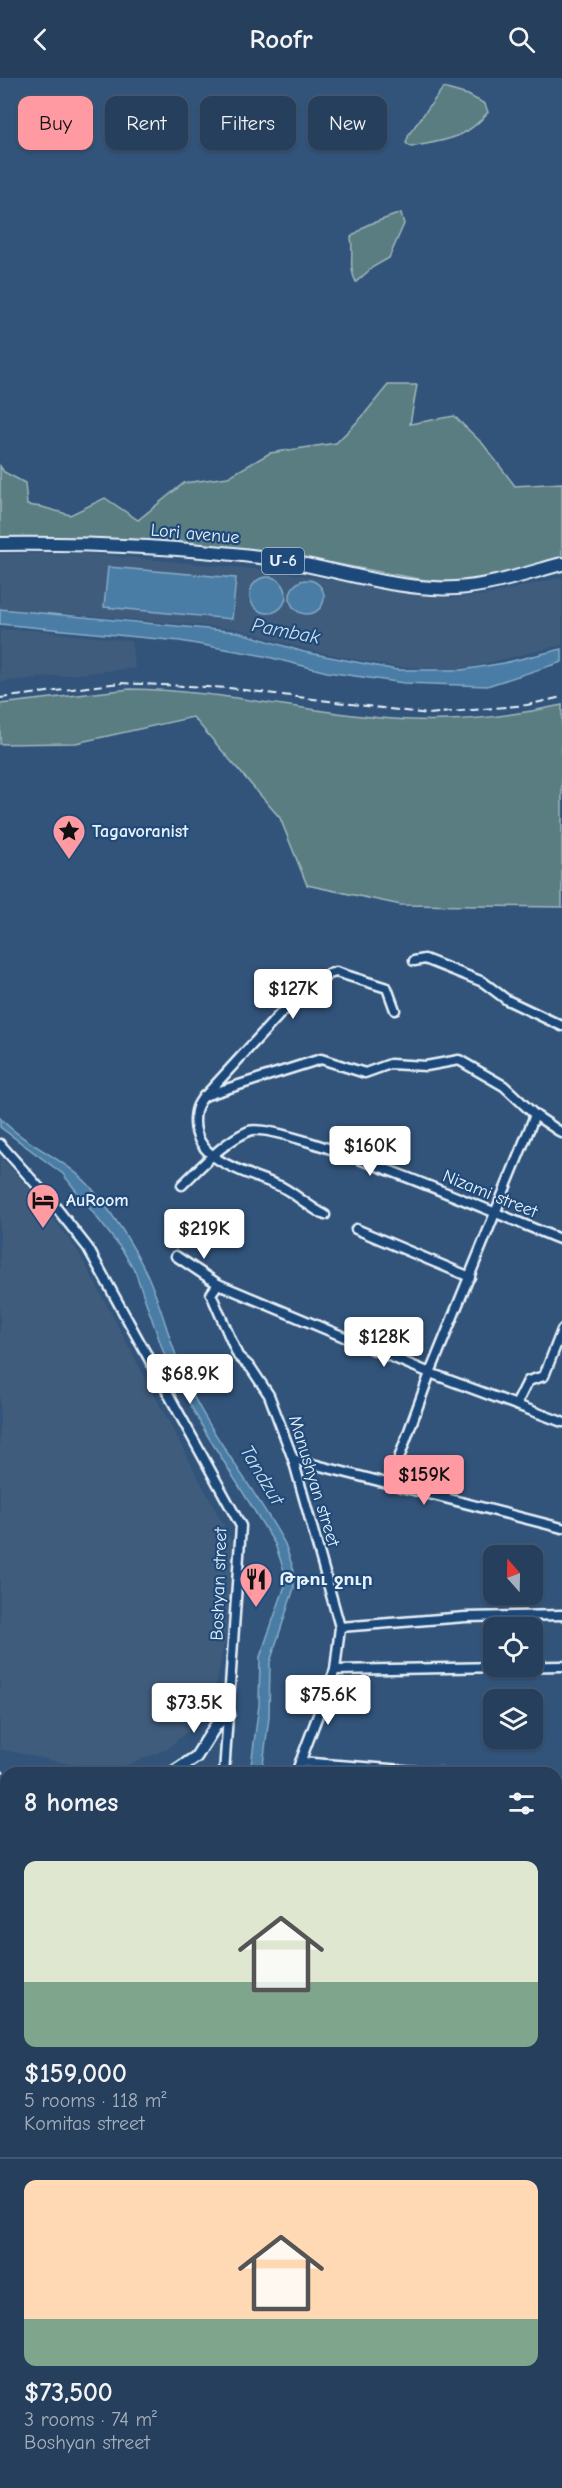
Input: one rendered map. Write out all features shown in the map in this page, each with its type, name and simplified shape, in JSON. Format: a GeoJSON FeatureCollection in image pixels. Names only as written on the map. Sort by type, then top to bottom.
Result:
{"type":"FeatureCollection","features":[{"type":"Feature","properties":{"kind":"highway","name":"Lori avenue"},"geometry":{"type":"LineString","coordinates":[[0,544],[103,543],[268,558],[422,587],[444,588],[477,586],[562,564]]}},
{"type":"Feature","properties":{"kind":"main road"},"geometry":{"type":"LineString","coordinates":[[180,1767],[196,1756],[216,1725],[229,1713]]}},
{"type":"Feature","properties":{"kind":"street"},"geometry":{"type":"LineString","coordinates":[[414,962],[425,959],[483,982],[507,1000],[562,1026]]}},
{"type":"Feature","properties":{"kind":"street"},"geometry":{"type":"LineString","coordinates":[[325,1215],[285,1189],[212,1156],[201,1147],[195,1129],[197,1105],[281,1013],[329,974],[336,972],[387,988],[395,1010]]}},
{"type":"Feature","properties":{"kind":"street"},"geometry":{"type":"LineString","coordinates":[[204,1096],[321,1059],[365,1073],[390,1064],[426,1066],[459,1060],[504,1086],[535,1115],[562,1133]]}},
{"type":"Feature","properties":{"kind":"street"},"geometry":{"type":"LineString","coordinates":[[390,1484],[430,1373],[535,1115]]}},
{"type":"Feature","properties":{"kind":"street","name":"Nizami street"},"geometry":{"type":"LineString","coordinates":[[182,1185],[212,1156],[251,1130],[284,1133],[362,1160],[562,1240]]}},
{"type":"Feature","properties":{"kind":"street","name":"Boshyan street"},"geometry":{"type":"LineString","coordinates":[[0,1144],[51,1201],[88,1248],[241,1526],[224,1767]]}},
{"type":"Feature","properties":{"kind":"street"},"geometry":{"type":"LineString","coordinates":[[356,1229],[470,1277]]}},
{"type":"Feature","properties":{"kind":"street"},"geometry":{"type":"LineString","coordinates":[[176,1256],[218,1284],[430,1373],[562,1422]]}},
{"type":"Feature","properties":{"kind":"street","name":"Manushyan street"},"geometry":{"type":"LineString","coordinates":[[218,1284],[210,1294],[238,1356],[252,1368],[269,1395],[293,1459],[340,1627],[335,1670],[298,1767]]}},
{"type":"Feature","properties":{"kind":"street"},"geometry":{"type":"LineString","coordinates":[[516,1405],[528,1382],[544,1376],[562,1330]]}},
{"type":"Feature","properties":{"kind":"street"},"geometry":{"type":"LineString","coordinates":[[293,1459],[562,1528]]}},
{"type":"Feature","properties":{"kind":"street"},"geometry":{"type":"LineString","coordinates":[[340,1627],[465,1617],[562,1615]]}},
{"type":"Feature","properties":{"kind":"street"},"geometry":{"type":"LineString","coordinates":[[335,1670],[562,1666]]}},
{"type":"Feature","properties":{"kind":"street"},"geometry":{"type":"LineString","coordinates":[[300,1762],[364,1767]]}},
{"type":"Feature","properties":{"kind":"shaded area"},"geometry":{"type":"Polygon","coordinates":[[[0,553],[92,554],[267,570],[449,598],[487,595],[562,577],[562,645],[463,669],[396,667],[313,651],[238,629],[0,608],[0,553]]]}},
{"type":"Feature","properties":{"kind":"shaded area"},"geometry":{"type":"Polygon","coordinates":[[[108,567],[236,578],[232,619],[104,607],[108,567]]]}},
{"type":"Feature","properties":{"kind":"shaded area"},"geometry":{"type":"Polygon","coordinates":[[[268,577],[281,582],[286,595],[281,608],[268,613],[255,608],[250,595],[255,582],[268,577]]]}},
{"type":"Feature","properties":{"kind":"shaded area"},"geometry":{"type":"Polygon","coordinates":[[[307,580],[319,585],[324,597],[319,609],[307,614],[295,609],[290,597],[295,585],[307,580]]]}},
{"type":"Feature","properties":{"kind":"shaded area"},"geometry":{"type":"Polygon","coordinates":[[[0,609],[238,632],[304,652],[397,670],[462,670],[562,649],[562,662],[487,686],[404,683],[327,672],[264,656],[180,641],[0,624],[0,609]]]}},
{"type":"Feature","properties":{"kind":"shaded area"},"geometry":{"type":"Polygon","coordinates":[[[0,630],[31,630],[131,641],[135,668],[0,682],[0,630]]]}},
{"type":"Feature","properties":{"kind":"shaded area"},"geometry":{"type":"Polygon","coordinates":[[[0,1118],[22,1137],[72,1170],[93,1190],[116,1220],[147,1274],[182,1371],[198,1405],[285,1544],[294,1571],[294,1588],[270,1662],[269,1717],[263,1767],[251,1767],[259,1705],[260,1657],[286,1583],[286,1576],[275,1544],[206,1433],[167,1362],[135,1271],[123,1251],[63,1174],[0,1127],[0,1118]]]}},
{"type":"Feature","properties":{"kind":"shaded area"},"geometry":{"type":"Polygon","coordinates":[[[0,1157],[34,1193],[78,1251],[234,1545],[226,1634],[211,1712],[167,1749],[123,1767],[80,1767],[0,1749],[0,1157]]]}},
{"type":"Feature","properties":{"kind":"green space"},"geometry":{"type":"Polygon","coordinates":[[[443,88],[468,95],[485,104],[488,112],[463,134],[411,147],[406,143],[409,134],[443,88]]]}},
{"type":"Feature","properties":{"kind":"green space"},"geometry":{"type":"Polygon","coordinates":[[[401,213],[404,224],[389,258],[373,267],[356,282],[352,271],[351,237],[367,225],[401,213]]]}},
{"type":"Feature","properties":{"kind":"green space"},"geometry":{"type":"Polygon","coordinates":[[[388,385],[417,385],[410,424],[454,416],[483,444],[515,486],[562,483],[562,559],[491,577],[456,582],[425,580],[259,550],[126,539],[0,541],[0,466],[4,472],[25,483],[27,505],[70,515],[105,498],[138,520],[184,483],[228,477],[270,453],[336,443],[362,417],[388,385]]]}},
{"type":"Feature","properties":{"kind":"green space"},"geometry":{"type":"Polygon","coordinates":[[[130,689],[193,693],[403,720],[471,719],[562,705],[562,907],[401,905],[307,885],[280,818],[193,717],[76,743],[0,744],[0,704],[130,689]]]}},
{"type":"Feature","properties":{"kind":"railway"},"geometry":{"type":"LineString","coordinates":[[0,698],[120,683],[229,688],[428,714],[527,705],[562,697]]}},
{"type":"Feature","properties":{"kind":"place","name":"Tagavoranist"},"geometry":{"type":"Point","coordinates":[69,860]}},
{"type":"Feature","properties":{"kind":"place","name":"AuRoom"},"geometry":{"type":"Point","coordinates":[43,1229]}},
{"type":"Feature","properties":{"kind":"place","name":"Թթու ջուր"},"geometry":{"type":"Point","coordinates":[256,1608]}},
{"type":"Feature","properties":{"kind":"water label","name":"Pambak"},"geometry":{"type":"Point","coordinates":[286,631]}},
{"type":"Feature","properties":{"kind":"water label","name":"Tandzut"},"geometry":{"type":"Point","coordinates":[262,1475]}}]}
